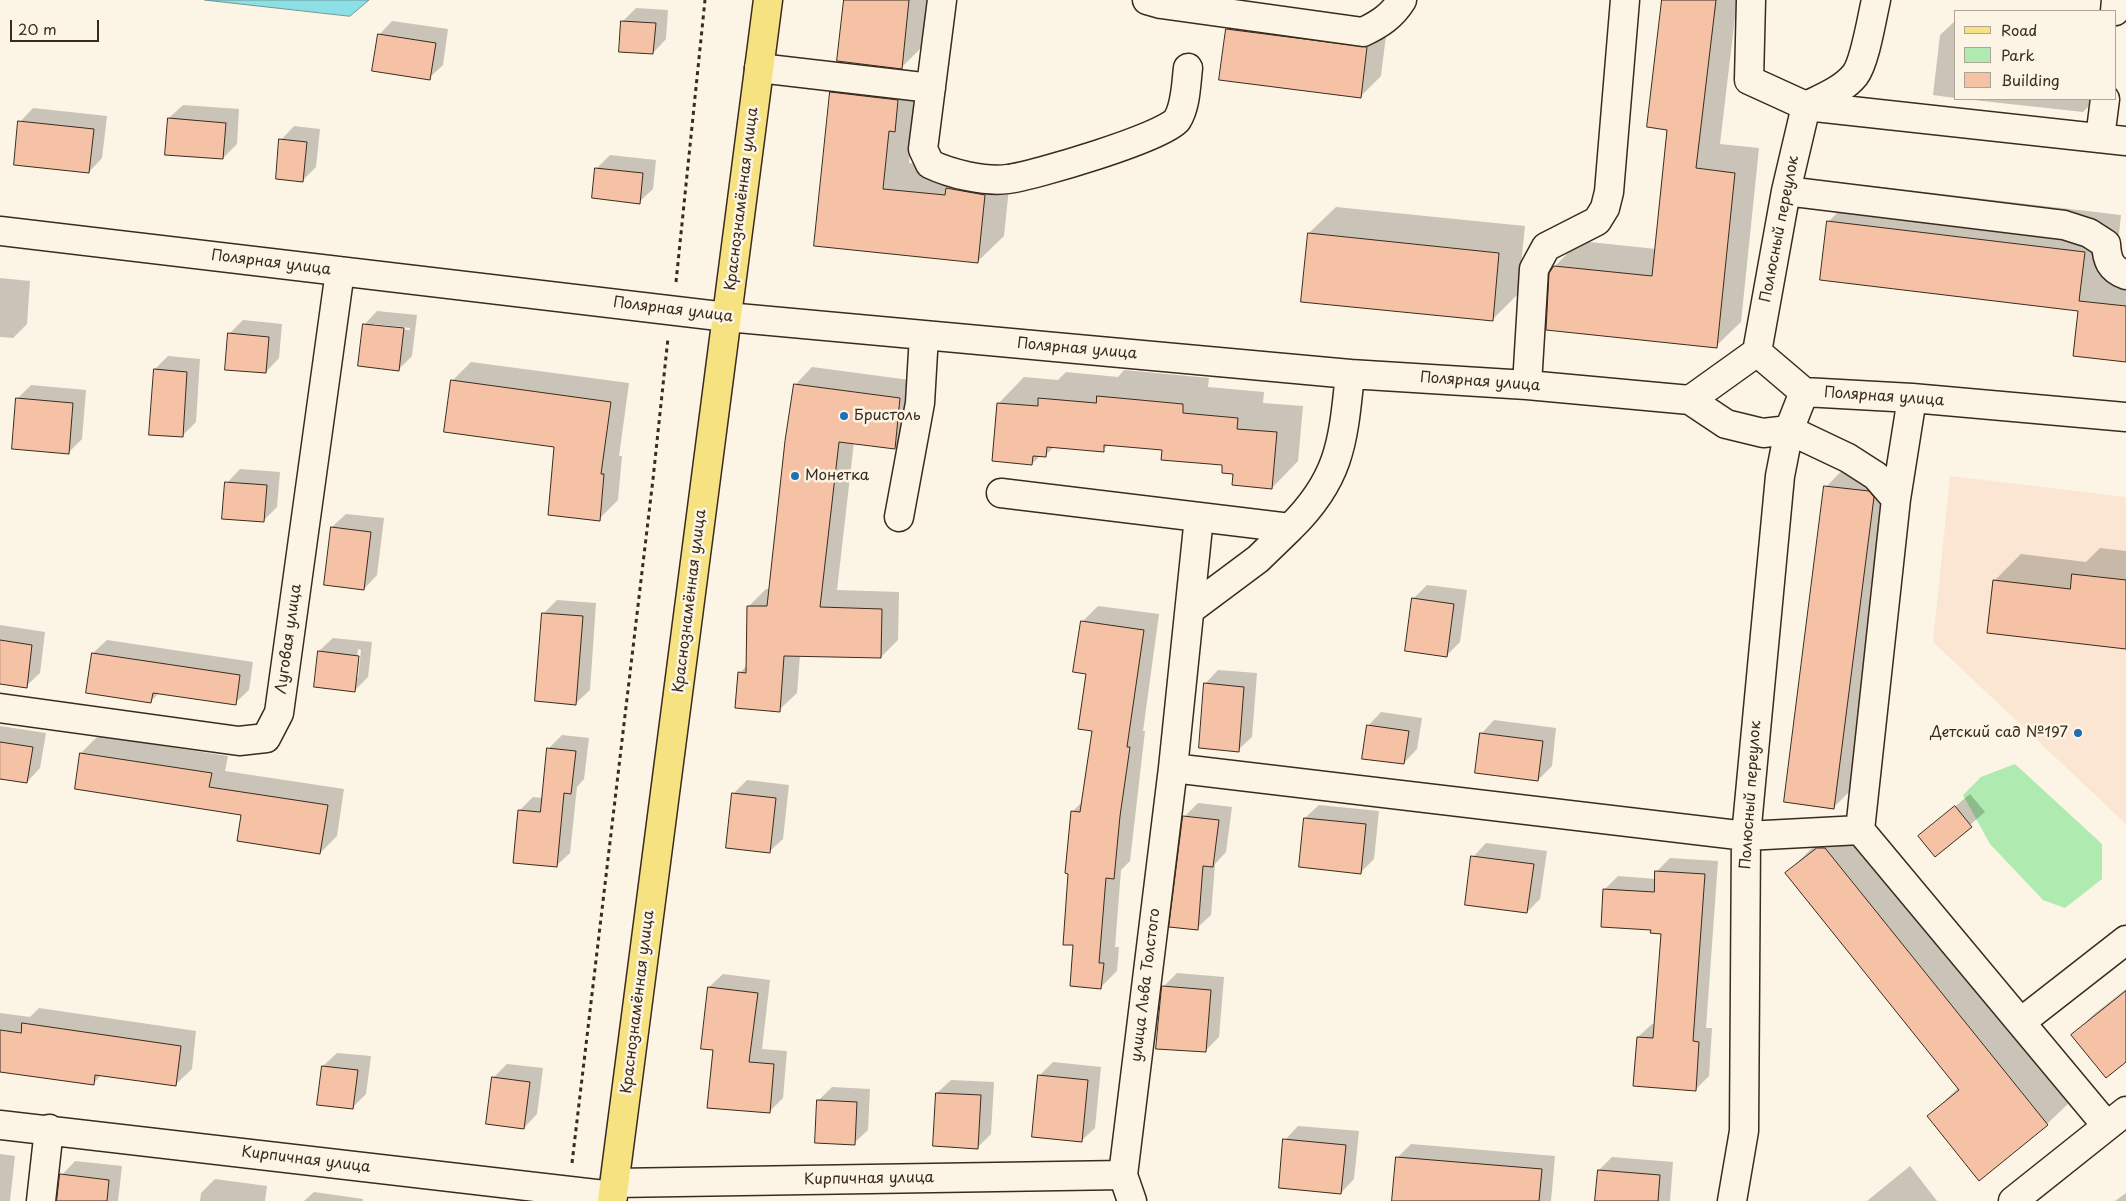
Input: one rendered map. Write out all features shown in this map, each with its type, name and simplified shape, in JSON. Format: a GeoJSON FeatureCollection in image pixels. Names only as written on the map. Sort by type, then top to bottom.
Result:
{"type":"FeatureCollection","features":[{"type":"Feature","properties":{"kind":"main road","name":"Краснознамённая улица"},"geometry":{"type":"LineString","coordinates":[[613,1193],[768,0]]}},
{"type":"Feature","properties":{"kind":"street"},"geometry":{"type":"LineString","coordinates":[[942,0],[923,149],[930,164],[953,174],[1008,179],[1126,145],[1163,130],[1177,121],[1183,104],[1188,68]]}},
{"type":"Feature","properties":{"kind":"street"},"geometry":{"type":"LineString","coordinates":[[1147,0],[1161,4],[1363,32],[1380,24],[1395,12],[1402,0]]}},
{"type":"Feature","properties":{"kind":"street"},"geometry":{"type":"LineString","coordinates":[[1527,385],[1534,269],[1546,247],[1597,221],[1605,208],[1609,192],[1625,0]]}},
{"type":"Feature","properties":{"kind":"street"},"geometry":{"type":"LineString","coordinates":[[1752,0],[1749,80],[1806,106],[2113,139],[2104,100]]}},
{"type":"Feature","properties":{"kind":"street"},"geometry":{"type":"LineString","coordinates":[[1806,106],[1838,89],[1856,74],[1869,34],[1876,0]]}},
{"type":"Feature","properties":{"kind":"street"},"geometry":{"type":"LineString","coordinates":[[759,68],[931,88]]}},
{"type":"Feature","properties":{"kind":"street","name":"Полюсный переулок"},"geometry":{"type":"LineString","coordinates":[[1757,352],[1786,191],[1806,106]]}},
{"type":"Feature","properties":{"kind":"street"},"geometry":{"type":"LineString","coordinates":[[1786,191],[2064,225],[2098,238],[2106,244],[2106,259],[2126,275]]}},
{"type":"Feature","properties":{"kind":"street","name":"Полярная улица"},"geometry":{"type":"LineString","coordinates":[[0,231],[727,317],[1350,374],[1527,385],[1690,400]]}},
{"type":"Feature","properties":{"kind":"street","name":"Луговая улица"},"geometry":{"type":"LineString","coordinates":[[0,708],[239,741],[266,738],[279,713],[340,271]]}},
{"type":"Feature","properties":{"kind":"street"},"geometry":{"type":"LineString","coordinates":[[899,517],[920,403],[924,335]]}},
{"type":"Feature","properties":{"kind":"street","name":"Полярная улица"},"geometry":{"type":"LineString","coordinates":[[1757,352],[1804,392],[1912,398],[2126,417]]}},
{"type":"Feature","properties":{"kind":"street"},"geometry":{"type":"LineString","coordinates":[[1757,352],[1690,400],[1726,424],[1748,431],[1763,433],[1789,430],[1848,458],[1876,476],[1896,499]]}},
{"type":"Feature","properties":{"kind":"street"},"geometry":{"type":"LineString","coordinates":[[1191,609],[1258,559],[1290,528],[1319,494],[1337,462],[1344,431],[1350,374]]}},
{"type":"Feature","properties":{"kind":"street","name":"Полюсный переулок"},"geometry":{"type":"LineString","coordinates":[[1732,1201],[1744,1131],[1746,836],[1780,476],[1789,430],[1804,392]]}},
{"type":"Feature","properties":{"kind":"street"},"geometry":{"type":"LineString","coordinates":[[1912,398],[1896,499],[1860,830],[2021,1022],[2116,1118],[2013,1201]]}},
{"type":"Feature","properties":{"kind":"street"},"geometry":{"type":"LineString","coordinates":[[1001,493],[1290,528]]}},
{"type":"Feature","properties":{"kind":"street","name":"улица Льва Толстого"},"geometry":{"type":"LineString","coordinates":[[1132,1201],[1123,1175],[1173,768],[1191,609],[1199,517]]}},
{"type":"Feature","properties":{"kind":"street"},"geometry":{"type":"LineString","coordinates":[[1173,768],[1746,836],[1860,830]]}},
{"type":"Feature","properties":{"kind":"street"},"geometry":{"type":"LineString","coordinates":[[2021,1022],[2126,940]]}},
{"type":"Feature","properties":{"kind":"street","name":"Кирпичная улица"},"geometry":{"type":"LineString","coordinates":[[0,1124],[569,1191],[613,1193],[1123,1175]]}},
{"type":"Feature","properties":{"kind":"street"},"geometry":{"type":"LineString","coordinates":[[41,1201],[49,1129]]}},
{"type":"Feature","properties":{"kind":"path"},"geometry":{"type":"LineString","coordinates":[[569,1191],[676,280],[705,0]]}},
{"type":"Feature","properties":{"kind":"shaded area","name":"Детский сад №197"},"geometry":{"type":"Polygon","coordinates":[[[1950,476],[2126,497],[2126,824],[1933,642],[1950,476]]]}},
{"type":"Feature","properties":{"kind":"green space"},"geometry":{"type":"Polygon","coordinates":[[[2015,764],[2102,844],[2102,879],[2065,908],[2043,900],[1990,844],[1963,795],[1981,777],[2015,764]]]}},
{"type":"Feature","properties":{"kind":"water"},"geometry":{"type":"Polygon","coordinates":[[[205,0],[369,0],[350,16],[205,0]]]}},
{"type":"Feature","properties":{"kind":"building"},"geometry":{"type":"Polygon","coordinates":[[[844,0],[909,0],[902,69],[837,61],[844,0]]]}},
{"type":"Feature","properties":{"kind":"building"},"geometry":{"type":"Polygon","coordinates":[[[1662,0],[1716,0],[1696,168],[1735,173],[1717,348],[1546,330],[1549,273],[1554,266],[1652,276],[1667,130],[1647,127],[1662,0]]]}},
{"type":"Feature","properties":{"kind":"building"},"geometry":{"type":"Polygon","coordinates":[[[621,21],[656,23],[653,54],[619,52],[621,21]]]}},
{"type":"Feature","properties":{"kind":"building"},"geometry":{"type":"Polygon","coordinates":[[[1226,29],[1367,47],[1361,98],[1219,80],[1226,29]]]}},
{"type":"Feature","properties":{"kind":"building"},"geometry":{"type":"Polygon","coordinates":[[[378,34],[436,43],[430,80],[372,71],[378,34]]]}},
{"type":"Feature","properties":{"kind":"building"},"geometry":{"type":"Polygon","coordinates":[[[830,92],[898,100],[895,132],[889,131],[883,189],[945,195],[946,188],[985,195],[978,263],[814,246],[830,92]]]}},
{"type":"Feature","properties":{"kind":"building"},"geometry":{"type":"Polygon","coordinates":[[[168,118],[226,123],[223,159],[165,155],[168,118]]]}},
{"type":"Feature","properties":{"kind":"building"},"geometry":{"type":"Polygon","coordinates":[[[18,121],[94,129],[89,173],[14,165],[18,121]]]}},
{"type":"Feature","properties":{"kind":"building"},"geometry":{"type":"Polygon","coordinates":[[[279,139],[307,142],[303,182],[276,179],[279,139]]]}},
{"type":"Feature","properties":{"kind":"building"},"geometry":{"type":"Polygon","coordinates":[[[595,168],[643,173],[640,204],[592,198],[595,168]]]}},
{"type":"Feature","properties":{"kind":"building"},"geometry":{"type":"Polygon","coordinates":[[[1827,221],[2085,252],[2079,301],[2126,306],[2126,362],[2073,356],[2078,311],[1820,280],[1827,221]]]}},
{"type":"Feature","properties":{"kind":"building"},"geometry":{"type":"Polygon","coordinates":[[[1308,233],[1499,253],[1493,321],[1301,302],[1308,233]]]}},
{"type":"Feature","properties":{"kind":"building"},"geometry":{"type":"Polygon","coordinates":[[[363,324],[404,328],[399,371],[358,366],[363,324]]]}},
{"type":"Feature","properties":{"kind":"building"},"geometry":{"type":"Polygon","coordinates":[[[228,333],[269,337],[266,373],[225,370],[228,333]]]}},
{"type":"Feature","properties":{"kind":"building"},"geometry":{"type":"Polygon","coordinates":[[[154,369],[187,372],[183,437],[149,435],[154,369]]]}},
{"type":"Feature","properties":{"kind":"building"},"geometry":{"type":"Polygon","coordinates":[[[451,380],[611,402],[601,474],[604,474],[600,521],[548,515],[554,447],[444,432],[451,380]]]}},
{"type":"Feature","properties":{"kind":"building"},"geometry":{"type":"Polygon","coordinates":[[[794,384],[900,398],[895,449],[839,442],[820,607],[882,609],[881,658],[784,656],[780,712],[735,708],[738,672],[746,673],[747,606],[767,606],[785,441],[794,384]]]}},
{"type":"Feature","properties":{"kind":"building"},"geometry":{"type":"Polygon","coordinates":[[[1097,396],[1183,404],[1183,413],[1238,418],[1237,429],[1277,432],[1272,489],[1232,485],[1233,474],[1222,473],[1222,465],[1161,460],[1162,450],[1104,445],[1104,452],[1047,447],[1046,457],[1033,456],[1032,465],[992,461],[997,403],[1038,406],[1038,398],[1096,403],[1097,396]]]}},
{"type":"Feature","properties":{"kind":"building"},"geometry":{"type":"Polygon","coordinates":[[[16,398],[73,403],[69,454],[12,449],[16,398]]]}},
{"type":"Feature","properties":{"kind":"building"},"geometry":{"type":"Polygon","coordinates":[[[225,482],[267,485],[264,522],[222,519],[225,482]]]}},
{"type":"Feature","properties":{"kind":"building"},"geometry":{"type":"Polygon","coordinates":[[[1824,486],[1869,491],[1874,497],[1834,809],[1784,802],[1824,486]]]}},
{"type":"Feature","properties":{"kind":"building"},"geometry":{"type":"Polygon","coordinates":[[[331,527],[371,532],[364,590],[324,585],[331,527]]]}},
{"type":"Feature","properties":{"kind":"building"},"geometry":{"type":"Polygon","coordinates":[[[2072,574],[2126,580],[2126,649],[1987,633],[1993,580],[2070,589],[2072,574]]]}},
{"type":"Feature","properties":{"kind":"building"},"geometry":{"type":"Polygon","coordinates":[[[1412,598],[1454,604],[1447,657],[1405,651],[1412,598]]]}},
{"type":"Feature","properties":{"kind":"building"},"geometry":{"type":"Polygon","coordinates":[[[542,613],[583,616],[576,705],[535,701],[542,613]]]}},
{"type":"Feature","properties":{"kind":"building"},"geometry":{"type":"Polygon","coordinates":[[[1081,621],[1144,630],[1127,747],[1130,747],[1120,816],[1114,879],[1106,878],[1099,963],[1104,963],[1101,989],[1070,986],[1073,945],[1063,945],[1068,874],[1065,873],[1071,811],[1080,812],[1092,731],[1078,729],[1086,674],[1073,672],[1081,621]]]}},
{"type":"Feature","properties":{"kind":"building"},"geometry":{"type":"Polygon","coordinates":[[[0,640],[32,645],[27,688],[0,684],[0,640]]]}},
{"type":"Feature","properties":{"kind":"building"},"geometry":{"type":"Polygon","coordinates":[[[318,651],[359,656],[355,692],[314,687],[318,651]]]}},
{"type":"Feature","properties":{"kind":"building"},"geometry":{"type":"Polygon","coordinates":[[[92,653],[240,675],[236,705],[153,693],[151,703],[86,693],[92,653]]]}},
{"type":"Feature","properties":{"kind":"building"},"geometry":{"type":"Polygon","coordinates":[[[1204,683],[1244,687],[1239,752],[1199,748],[1204,683]]]}},
{"type":"Feature","properties":{"kind":"building"},"geometry":{"type":"Polygon","coordinates":[[[1367,725],[1409,731],[1404,764],[1362,759],[1367,725]]]}},
{"type":"Feature","properties":{"kind":"building"},"geometry":{"type":"Polygon","coordinates":[[[1480,733],[1543,741],[1538,781],[1475,773],[1480,733]]]}},
{"type":"Feature","properties":{"kind":"building"},"geometry":{"type":"Polygon","coordinates":[[[0,742],[33,747],[27,783],[0,779],[0,742]]]}},
{"type":"Feature","properties":{"kind":"building"},"geometry":{"type":"Polygon","coordinates":[[[547,748],[576,751],[571,794],[564,793],[557,867],[513,863],[518,810],[540,812],[547,748]]]}},
{"type":"Feature","properties":{"kind":"building"},"geometry":{"type":"Polygon","coordinates":[[[80,753],[212,773],[209,787],[328,805],[320,854],[237,841],[241,815],[75,789],[80,753]]]}},
{"type":"Feature","properties":{"kind":"building"},"geometry":{"type":"Polygon","coordinates":[[[732,793],[776,798],[770,853],[726,848],[732,793]]]}},
{"type":"Feature","properties":{"kind":"building"},"geometry":{"type":"Polygon","coordinates":[[[1955,806],[1972,827],[1935,857],[1918,836],[1955,806]]]}},
{"type":"Feature","properties":{"kind":"building"},"geometry":{"type":"Polygon","coordinates":[[[1183,816],[1219,820],[1213,867],[1203,866],[1198,930],[1169,927],[1183,816]]]}},
{"type":"Feature","properties":{"kind":"building"},"geometry":{"type":"Polygon","coordinates":[[[1304,818],[1366,824],[1361,874],[1299,867],[1304,818]]]}},
{"type":"Feature","properties":{"kind":"building"},"geometry":{"type":"Polygon","coordinates":[[[1817,848],[1825,848],[2048,1125],[1979,1181],[1927,1116],[1959,1090],[1785,873],[1817,848]]]}},
{"type":"Feature","properties":{"kind":"building"},"geometry":{"type":"Polygon","coordinates":[[[1471,856],[1534,864],[1527,913],[1465,905],[1471,856]]]}},
{"type":"Feature","properties":{"kind":"building"},"geometry":{"type":"Polygon","coordinates":[[[1655,871],[1705,874],[1693,1041],[1699,1042],[1696,1091],[1633,1086],[1637,1037],[1653,1038],[1661,934],[1650,933],[1651,930],[1601,927],[1603,889],[1654,892],[1655,871]]]}},
{"type":"Feature","properties":{"kind":"building"},"geometry":{"type":"Polygon","coordinates":[[[1162,986],[1211,990],[1206,1052],[1156,1049],[1162,986]]]}},
{"type":"Feature","properties":{"kind":"building"},"geometry":{"type":"Polygon","coordinates":[[[708,987],[758,993],[749,1062],[774,1064],[770,1113],[707,1108],[713,1050],[701,1049],[708,987]]]}},
{"type":"Feature","properties":{"kind":"building"},"geometry":{"type":"Polygon","coordinates":[[[2126,991],[2126,1062],[2106,1078],[2071,1035],[2126,991]]]}},
{"type":"Feature","properties":{"kind":"building"},"geometry":{"type":"Polygon","coordinates":[[[22,1023],[181,1046],[176,1086],[95,1075],[94,1085],[0,1072],[0,1030],[21,1033],[22,1023]]]}},
{"type":"Feature","properties":{"kind":"building"},"geometry":{"type":"Polygon","coordinates":[[[322,1066],[358,1070],[353,1109],[317,1105],[322,1066]]]}},
{"type":"Feature","properties":{"kind":"building"},"geometry":{"type":"Polygon","coordinates":[[[1038,1075],[1088,1080],[1082,1142],[1032,1137],[1038,1075]]]}},
{"type":"Feature","properties":{"kind":"building"},"geometry":{"type":"Polygon","coordinates":[[[492,1077],[530,1082],[524,1129],[486,1124],[492,1077]]]}},
{"type":"Feature","properties":{"kind":"building"},"geometry":{"type":"Polygon","coordinates":[[[936,1093],[981,1095],[978,1149],[933,1146],[936,1093]]]}},
{"type":"Feature","properties":{"kind":"building"},"geometry":{"type":"Polygon","coordinates":[[[817,1100],[857,1102],[855,1145],[815,1143],[817,1100]]]}},
{"type":"Feature","properties":{"kind":"building"},"geometry":{"type":"Polygon","coordinates":[[[1283,1139],[1346,1145],[1341,1194],[1279,1188],[1283,1139]]]}},
{"type":"Feature","properties":{"kind":"building"},"geometry":{"type":"Polygon","coordinates":[[[1396,1157],[1542,1169],[1539,1201],[1392,1201],[1396,1157]]]}},
{"type":"Feature","properties":{"kind":"building"},"geometry":{"type":"Polygon","coordinates":[[[1598,1170],[1660,1175],[1658,1201],[1595,1201],[1598,1170]]]}},
{"type":"Feature","properties":{"kind":"building"},"geometry":{"type":"Polygon","coordinates":[[[60,1174],[109,1180],[107,1201],[57,1201],[60,1174]]]}},
{"type":"Feature","properties":{"kind":"place","name":"Бристоль"},"geometry":{"type":"Point","coordinates":[844,416]}},
{"type":"Feature","properties":{"kind":"place","name":"Монетка"},"geometry":{"type":"Point","coordinates":[795,476]}},
{"type":"Feature","properties":{"kind":"place","name":"Детский сад №197"},"geometry":{"type":"Point","coordinates":[2078,733]}}]}
